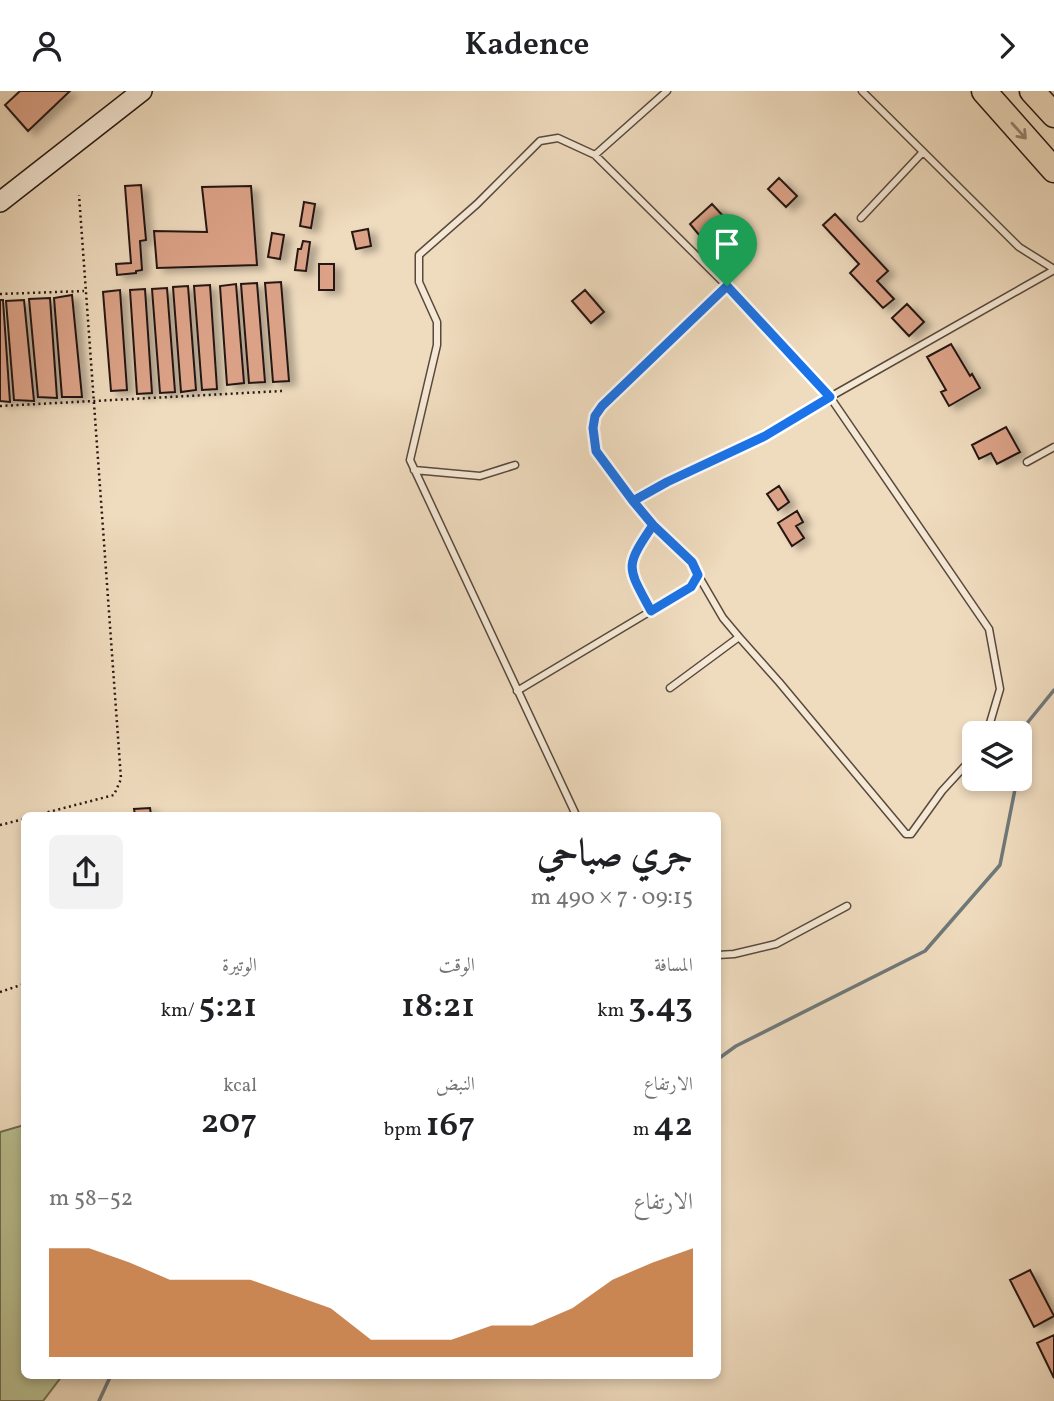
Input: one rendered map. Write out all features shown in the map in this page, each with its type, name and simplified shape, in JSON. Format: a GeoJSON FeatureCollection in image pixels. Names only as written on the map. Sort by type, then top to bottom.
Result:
{"type":"FeatureCollection","features":[{"type":"Feature","properties":{"kind":"highway"},"geometry":{"type":"LineString","coordinates":[[984,91],[1054,170]]}},
{"type":"Feature","properties":{"kind":"highway"},"geometry":{"type":"LineString","coordinates":[[1032,91],[1054,115]]}},
{"type":"Feature","properties":{"kind":"main road"},"geometry":{"type":"LineString","coordinates":[[0,202],[142,91]]}},
{"type":"Feature","properties":{"kind":"lane"},"geometry":{"type":"LineString","coordinates":[[595,155],[667,91]]}},
{"type":"Feature","properties":{"kind":"lane"},"geometry":{"type":"LineString","coordinates":[[633,501],[765,436],[1054,269],[1019,247],[862,91]]}},
{"type":"Feature","properties":{"kind":"lane"},"geometry":{"type":"LineString","coordinates":[[575,812],[410,460],[438,345],[437,322],[419,282],[419,255],[477,204],[540,141],[558,138],[595,155],[727,286],[830,397],[989,629],[1000,689],[991,721]]}},
{"type":"Feature","properties":{"kind":"lane"},"geometry":{"type":"LineString","coordinates":[[861,218],[922,153]]}},
{"type":"Feature","properties":{"kind":"lane"},"geometry":{"type":"LineString","coordinates":[[727,286],[602,406],[595,416],[593,428],[596,451],[653,525],[692,562],[723,618],[906,834],[911,834],[942,791],[962,769]]}},
{"type":"Feature","properties":{"kind":"lane"},"geometry":{"type":"LineString","coordinates":[[1027,462],[1054,447]]}},
{"type":"Feature","properties":{"kind":"lane"},"geometry":{"type":"LineString","coordinates":[[414,470],[480,476],[515,465]]}},
{"type":"Feature","properties":{"kind":"lane"},"geometry":{"type":"LineString","coordinates":[[651,611],[633,578],[631,567],[638,547],[653,525]]}},
{"type":"Feature","properties":{"kind":"lane"},"geometry":{"type":"LineString","coordinates":[[517,691],[691,587],[698,575]]}},
{"type":"Feature","properties":{"kind":"lane"},"geometry":{"type":"LineString","coordinates":[[670,688],[739,637]]}},
{"type":"Feature","properties":{"kind":"lane"},"geometry":{"type":"LineString","coordinates":[[721,955],[776,944],[846,906]]}},
{"type":"Feature","properties":{"kind":"path"},"geometry":{"type":"LineString","coordinates":[[49,812],[114,795],[121,779],[79,195]]}},
{"type":"Feature","properties":{"kind":"path"},"geometry":{"type":"LineString","coordinates":[[0,295],[86,291]]}},
{"type":"Feature","properties":{"kind":"path"},"geometry":{"type":"LineString","coordinates":[[0,406],[282,391]]}},
{"type":"Feature","properties":{"kind":"path"},"geometry":{"type":"LineString","coordinates":[[0,825],[21,820]]}},
{"type":"Feature","properties":{"kind":"path"},"geometry":{"type":"LineString","coordinates":[[0,992],[21,986]]}},
{"type":"Feature","properties":{"kind":"green space"},"geometry":{"type":"Polygon","coordinates":[[[21,1126],[21,1379],[60,1379],[43,1401],[0,1401],[0,1132],[21,1126]]]}},
{"type":"Feature","properties":{"kind":"building"},"geometry":{"type":"Polygon","coordinates":[[[20,91],[70,91],[28,131],[5,105],[20,91]]]}},
{"type":"Feature","properties":{"kind":"building"},"geometry":{"type":"Polygon","coordinates":[[[779,178],[797,196],[786,207],[768,189],[779,178]]]}},
{"type":"Feature","properties":{"kind":"building"},"geometry":{"type":"Polygon","coordinates":[[[141,185],[146,240],[140,241],[142,270],[117,275],[116,264],[131,263],[125,186],[141,185]]]}},
{"type":"Feature","properties":{"kind":"building"},"geometry":{"type":"Polygon","coordinates":[[[251,186],[257,265],[157,268],[154,231],[207,232],[202,187],[251,186]]]}},
{"type":"Feature","properties":{"kind":"building"},"geometry":{"type":"Polygon","coordinates":[[[304,202],[315,204],[311,228],[300,226],[304,202]]]}},
{"type":"Feature","properties":{"kind":"building"},"geometry":{"type":"Polygon","coordinates":[[[712,204],[723,216],[700,236],[690,224],[712,204]]]}},
{"type":"Feature","properties":{"kind":"building"},"geometry":{"type":"Polygon","coordinates":[[[835,214],[888,271],[877,281],[894,299],[883,308],[850,273],[859,264],[823,225],[835,214]]]}},
{"type":"Feature","properties":{"kind":"building"},"geometry":{"type":"Polygon","coordinates":[[[368,229],[371,246],[356,249],[352,232],[368,229]]]}},
{"type":"Feature","properties":{"kind":"building"},"geometry":{"type":"Polygon","coordinates":[[[272,233],[284,235],[280,259],[268,257],[272,233]]]}},
{"type":"Feature","properties":{"kind":"building"},"geometry":{"type":"Polygon","coordinates":[[[303,241],[310,242],[306,271],[295,270],[298,249],[301,249],[303,241]]]}},
{"type":"Feature","properties":{"kind":"building"},"geometry":{"type":"Polygon","coordinates":[[[319,264],[334,264],[334,290],[319,290],[319,264]]]}},
{"type":"Feature","properties":{"kind":"building"},"geometry":{"type":"Polygon","coordinates":[[[281,282],[289,381],[273,382],[265,283],[281,282]]]}},
{"type":"Feature","properties":{"kind":"building"},"geometry":{"type":"Polygon","coordinates":[[[257,283],[265,382],[249,383],[241,284],[257,283]]]}},
{"type":"Feature","properties":{"kind":"building"},"geometry":{"type":"Polygon","coordinates":[[[236,284],[244,383],[227,385],[220,286],[236,284]]]}},
{"type":"Feature","properties":{"kind":"building"},"geometry":{"type":"Polygon","coordinates":[[[210,285],[217,389],[202,390],[194,286],[210,285]]]}},
{"type":"Feature","properties":{"kind":"building"},"geometry":{"type":"Polygon","coordinates":[[[188,286],[196,390],[181,392],[173,287],[188,286]]]}},
{"type":"Feature","properties":{"kind":"building"},"geometry":{"type":"Polygon","coordinates":[[[167,288],[175,392],[160,393],[152,289],[167,288]]]}},
{"type":"Feature","properties":{"kind":"building"},"geometry":{"type":"Polygon","coordinates":[[[145,289],[152,393],[137,394],[130,290],[145,289]]]}},
{"type":"Feature","properties":{"kind":"building"},"geometry":{"type":"Polygon","coordinates":[[[120,290],[127,390],[111,391],[103,292],[120,290]]]}},
{"type":"Feature","properties":{"kind":"building"},"geometry":{"type":"Polygon","coordinates":[[[585,290],[604,312],[591,323],[572,301],[585,290]]]}},
{"type":"Feature","properties":{"kind":"building"},"geometry":{"type":"Polygon","coordinates":[[[72,295],[82,397],[62,397],[54,298],[72,295]]]}},
{"type":"Feature","properties":{"kind":"building"},"geometry":{"type":"Polygon","coordinates":[[[50,298],[57,398],[38,397],[29,299],[50,298]]]}},
{"type":"Feature","properties":{"kind":"building"},"geometry":{"type":"Polygon","coordinates":[[[0,300],[3,300],[10,402],[0,401],[0,300]]]}},
{"type":"Feature","properties":{"kind":"building"},"geometry":{"type":"Polygon","coordinates":[[[24,300],[34,401],[14,400],[6,301],[24,300]]]}},
{"type":"Feature","properties":{"kind":"building"},"geometry":{"type":"Polygon","coordinates":[[[907,304],[924,322],[909,336],[892,318],[907,304]]]}},
{"type":"Feature","properties":{"kind":"building"},"geometry":{"type":"Polygon","coordinates":[[[951,344],[980,388],[949,406],[941,392],[946,390],[927,357],[951,344]]]}},
{"type":"Feature","properties":{"kind":"building"},"geometry":{"type":"Polygon","coordinates":[[[1006,427],[1020,452],[997,464],[991,453],[979,459],[972,445],[1006,427]]]}},
{"type":"Feature","properties":{"kind":"building"},"geometry":{"type":"Polygon","coordinates":[[[779,486],[789,502],[778,510],[767,494],[779,486]]]}},
{"type":"Feature","properties":{"kind":"building"},"geometry":{"type":"Polygon","coordinates":[[[797,511],[803,522],[796,526],[804,538],[792,546],[778,523],[797,511]]]}},
{"type":"Feature","properties":{"kind":"building"},"geometry":{"type":"Polygon","coordinates":[[[150,808],[151,812],[134,812],[134,809],[150,808]]]}},
{"type":"Feature","properties":{"kind":"building"},"geometry":{"type":"Polygon","coordinates":[[[1030,1270],[1054,1316],[1034,1327],[1010,1280],[1030,1270]]]}},
{"type":"Feature","properties":{"kind":"building"},"geometry":{"type":"Polygon","coordinates":[[[1054,1335],[1054,1378],[1037,1343],[1054,1335]]]}},
{"type":"Feature","properties":{"kind":"waterway"},"geometry":{"type":"LineString","coordinates":[[1029,721],[1054,690]]}},
{"type":"Feature","properties":{"kind":"waterway"},"geometry":{"type":"LineString","coordinates":[[721,1057],[736,1046],[925,951],[1000,865],[1015,791]]}},
{"type":"Feature","properties":{"kind":"waterway"},"geometry":{"type":"LineString","coordinates":[[99,1401],[109,1379]]}},
{"type":"Feature","properties":{"kind":"route"},"geometry":{"type":"LineString","coordinates":[[727,286],[602,406],[595,416],[593,428],[596,451],[633,501],[653,525],[638,547],[631,567],[633,578],[651,611],[691,587],[698,575],[692,562],[653,525],[633,501],[765,436],[830,397],[727,286]]}}]}
